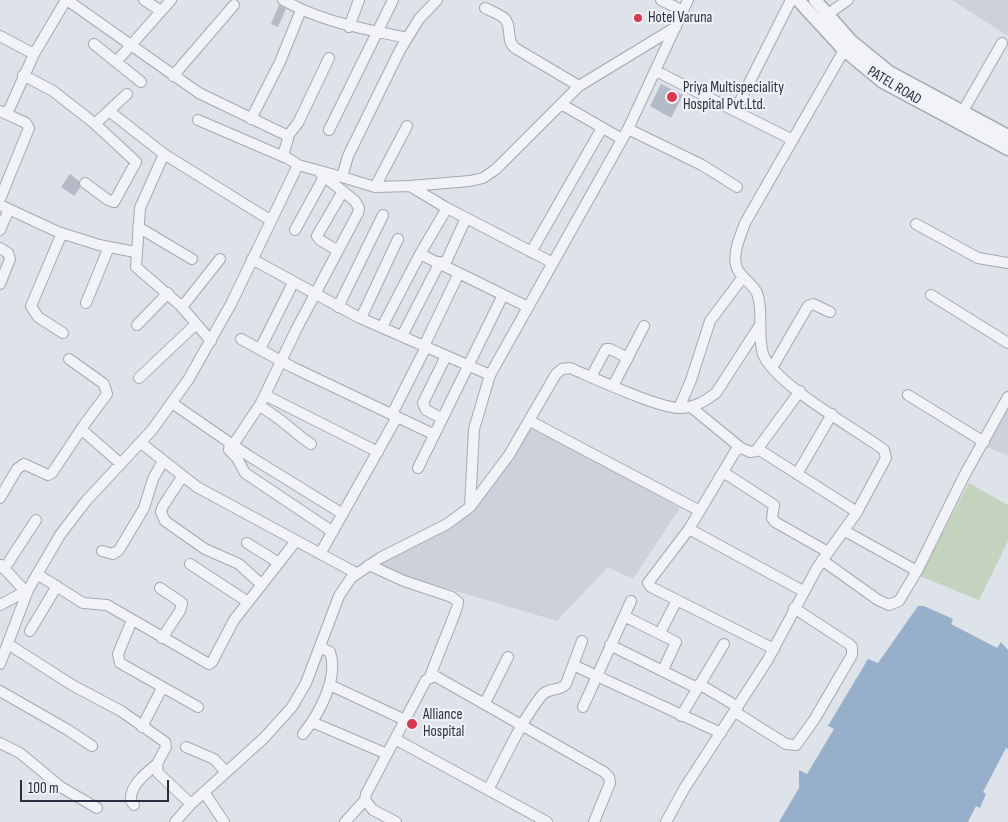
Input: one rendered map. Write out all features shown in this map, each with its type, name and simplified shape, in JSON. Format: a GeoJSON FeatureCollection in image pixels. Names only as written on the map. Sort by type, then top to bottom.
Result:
{"type":"FeatureCollection","features":[{"type":"Feature","properties":{"kind":"street"},"geometry":{"type":"LineString","coordinates":[[0,198],[4,173],[29,128],[26,123],[3,112],[66,0],[173,76],[216,103],[287,138]]}},
{"type":"Feature","properties":{"kind":"street"},"geometry":{"type":"LineString","coordinates":[[144,0],[161,11]]}},
{"type":"Feature","properties":{"kind":"street"},"geometry":{"type":"LineString","coordinates":[[116,62],[171,0]]}},
{"type":"Feature","properties":{"kind":"street"},"geometry":{"type":"LineString","coordinates":[[283,0],[302,10],[349,27],[407,38]]}},
{"type":"Feature","properties":{"kind":"street"},"geometry":{"type":"LineString","coordinates":[[251,119],[280,62],[306,0]]}},
{"type":"Feature","properties":{"kind":"street"},"geometry":{"type":"LineString","coordinates":[[349,27],[359,0]]}},
{"type":"Feature","properties":{"kind":"street"},"geometry":{"type":"LineString","coordinates":[[329,130],[393,0]]}},
{"type":"Feature","properties":{"kind":"street"},"geometry":{"type":"LineString","coordinates":[[342,177],[348,156],[407,38],[437,0]]}},
{"type":"Feature","properties":{"kind":"street"},"geometry":{"type":"LineString","coordinates":[[661,0],[684,11]]}},
{"type":"Feature","properties":{"kind":"street"},"geometry":{"type":"LineString","coordinates":[[470,507],[474,429],[490,375],[628,129],[688,0]]}},
{"type":"Feature","properties":{"kind":"street"},"geometry":{"type":"LineString","coordinates":[[735,111],[791,0]]}},
{"type":"Feature","properties":{"kind":"street","name":"PATEL ROAD"},"geometry":{"type":"LineString","coordinates":[[798,0],[823,17],[847,45],[886,77],[1008,149]]}},
{"type":"Feature","properties":{"kind":"street","name":"PATEL ROAD"},"geometry":{"type":"LineString","coordinates":[[815,0],[823,17]]}},
{"type":"Feature","properties":{"kind":"street"},"geometry":{"type":"LineString","coordinates":[[823,17],[848,0]]}},
{"type":"Feature","properties":{"kind":"street"},"geometry":{"type":"LineString","coordinates":[[173,76],[234,5]]}},
{"type":"Feature","properties":{"kind":"street"},"geometry":{"type":"LineString","coordinates":[[485,8],[504,19],[508,26],[509,42],[515,48],[579,86]]}},
{"type":"Feature","properties":{"kind":"street"},"geometry":{"type":"LineString","coordinates":[[198,120],[284,156],[298,165],[375,187],[470,181],[482,178],[496,169],[579,86],[676,27]]}},
{"type":"Feature","properties":{"kind":"street"},"geometry":{"type":"LineString","coordinates":[[1,40],[34,54]]}},
{"type":"Feature","properties":{"kind":"street"},"geometry":{"type":"LineString","coordinates":[[964,111],[1002,43]]}},
{"type":"Feature","properties":{"kind":"street"},"geometry":{"type":"LineString","coordinates":[[94,44],[141,82]]}},
{"type":"Feature","properties":{"kind":"street"},"geometry":{"type":"LineString","coordinates":[[666,822],[684,789],[774,649],[803,591],[825,556],[857,512],[883,464],[886,454],[870,439],[800,391],[772,368],[764,354],[757,294],[736,269],[735,260],[738,242],[745,223],[847,45]]}},
{"type":"Feature","properties":{"kind":"street"},"geometry":{"type":"LineString","coordinates":[[284,156],[283,152],[287,138],[298,123],[329,58]]}},
{"type":"Feature","properties":{"kind":"street"},"geometry":{"type":"LineString","coordinates":[[656,71],[793,140]]}},
{"type":"Feature","properties":{"kind":"street"},"geometry":{"type":"LineString","coordinates":[[23,75],[53,90],[94,123],[136,162],[114,202],[108,200],[85,183]]}},
{"type":"Feature","properties":{"kind":"street","name":"PATEL ROAD"},"geometry":{"type":"LineString","coordinates":[[886,77],[964,111],[1008,136]]}},
{"type":"Feature","properties":{"kind":"street"},"geometry":{"type":"LineString","coordinates":[[94,123],[127,94]]}},
{"type":"Feature","properties":{"kind":"street"},"geometry":{"type":"LineString","coordinates":[[560,104],[622,139]]}},
{"type":"Feature","properties":{"kind":"street"},"geometry":{"type":"LineString","coordinates":[[109,111],[164,154],[270,220]]}},
{"type":"Feature","properties":{"kind":"street"},"geometry":{"type":"LineString","coordinates":[[375,187],[407,126]]}},
{"type":"Feature","properties":{"kind":"street"},"geometry":{"type":"LineString","coordinates":[[532,252],[602,128]]}},
{"type":"Feature","properties":{"kind":"street"},"geometry":{"type":"LineString","coordinates":[[628,129],[702,165],[737,187]]}},
{"type":"Feature","properties":{"kind":"street"},"geometry":{"type":"LineString","coordinates":[[164,154],[146,189],[140,208],[136,267],[168,293],[211,341]]}},
{"type":"Feature","properties":{"kind":"street"},"geometry":{"type":"LineString","coordinates":[[0,664],[26,591],[71,520],[141,443],[172,403],[211,341],[298,165]]}},
{"type":"Feature","properties":{"kind":"street"},"geometry":{"type":"LineString","coordinates":[[315,170],[355,201],[359,208],[265,395],[232,444],[230,451],[237,458],[244,473],[333,532]]}},
{"type":"Feature","properties":{"kind":"street"},"geometry":{"type":"LineString","coordinates":[[295,230],[324,177]]}},
{"type":"Feature","properties":{"kind":"street"},"geometry":{"type":"LineString","coordinates":[[410,186],[447,208],[553,263]]}},
{"type":"Feature","properties":{"kind":"street"},"geometry":{"type":"LineString","coordinates":[[338,251],[320,240],[317,236],[343,192]]}},
{"type":"Feature","properties":{"kind":"street"},"geometry":{"type":"LineString","coordinates":[[0,230],[4,207],[62,233],[109,247],[136,252]]}},
{"type":"Feature","properties":{"kind":"street"},"geometry":{"type":"LineString","coordinates":[[382,328],[420,254],[447,208]]}},
{"type":"Feature","properties":{"kind":"street"},"geometry":{"type":"LineString","coordinates":[[338,307],[383,215]]}},
{"type":"Feature","properties":{"kind":"street"},"geometry":{"type":"LineString","coordinates":[[402,336],[466,218]]}},
{"type":"Feature","properties":{"kind":"street"},"geometry":{"type":"LineString","coordinates":[[916,224],[978,258],[1008,263]]}},
{"type":"Feature","properties":{"kind":"street"},"geometry":{"type":"LineString","coordinates":[[138,227],[192,259]]}},
{"type":"Feature","properties":{"kind":"street"},"geometry":{"type":"LineString","coordinates":[[62,233],[31,306],[38,317],[63,333]]}},
{"type":"Feature","properties":{"kind":"street"},"geometry":{"type":"LineString","coordinates":[[361,318],[398,239]]}},
{"type":"Feature","properties":{"kind":"street"},"geometry":{"type":"LineString","coordinates":[[86,303],[109,247]]}},
{"type":"Feature","properties":{"kind":"street"},"geometry":{"type":"LineString","coordinates":[[0,248],[8,253],[10,260],[0,284]]}},
{"type":"Feature","properties":{"kind":"street"},"geometry":{"type":"LineString","coordinates":[[420,254],[442,263],[528,307]]}},
{"type":"Feature","properties":{"kind":"street"},"geometry":{"type":"LineString","coordinates":[[182,307],[220,259]]}},
{"type":"Feature","properties":{"kind":"street"},"geometry":{"type":"LineString","coordinates":[[252,259],[338,307],[490,375]]}},
{"type":"Feature","properties":{"kind":"street"},"geometry":{"type":"LineString","coordinates":[[320,554],[378,452],[459,273]]}},
{"type":"Feature","properties":{"kind":"street"},"geometry":{"type":"LineString","coordinates":[[679,408],[691,380],[710,321],[743,277]]}},
{"type":"Feature","properties":{"kind":"street"},"geometry":{"type":"LineString","coordinates":[[260,349],[293,283]]}},
{"type":"Feature","properties":{"kind":"street"},"geometry":{"type":"LineString","coordinates":[[138,325],[168,293]]}},
{"type":"Feature","properties":{"kind":"street"},"geometry":{"type":"LineString","coordinates":[[418,468],[433,434],[503,295]]}},
{"type":"Feature","properties":{"kind":"street"},"geometry":{"type":"LineString","coordinates":[[931,295],[1008,343]]}},
{"type":"Feature","properties":{"kind":"street"},"geometry":{"type":"LineString","coordinates":[[772,368],[808,306],[813,304],[830,312]]}},
{"type":"Feature","properties":{"kind":"street"},"geometry":{"type":"LineString","coordinates":[[139,378],[196,324]]}},
{"type":"Feature","properties":{"kind":"street"},"geometry":{"type":"LineString","coordinates":[[175,822],[191,804],[264,738],[292,707],[306,683],[339,596],[346,584],[369,565],[447,524],[470,507],[496,475],[530,421],[552,379],[562,369],[570,368],[613,386],[679,408],[691,406],[705,401],[716,393],[760,325]]}},
{"type":"Feature","properties":{"kind":"street"},"geometry":{"type":"LineString","coordinates":[[613,386],[644,326]]}},
{"type":"Feature","properties":{"kind":"street"},"geometry":{"type":"LineString","coordinates":[[241,339],[282,361],[433,434]]}},
{"type":"Feature","properties":{"kind":"street"},"geometry":{"type":"LineString","coordinates":[[591,377],[606,349],[610,349],[628,358]]}},
{"type":"Feature","properties":{"kind":"street"},"geometry":{"type":"LineString","coordinates":[[441,418],[426,410],[423,403],[446,356]]}},
{"type":"Feature","properties":{"kind":"street"},"geometry":{"type":"LineString","coordinates":[[0,498],[5,481],[24,464],[48,475],[52,473],[108,390],[104,384],[69,359]]}},
{"type":"Feature","properties":{"kind":"street"},"geometry":{"type":"LineString","coordinates":[[691,406],[741,448],[750,452],[758,449],[800,391]]}},
{"type":"Feature","properties":{"kind":"street"},"geometry":{"type":"LineString","coordinates":[[265,395],[378,452]]}},
{"type":"Feature","properties":{"kind":"street"},"geometry":{"type":"LineString","coordinates":[[908,395],[984,442]]}},
{"type":"Feature","properties":{"kind":"street"},"geometry":{"type":"LineString","coordinates":[[723,472],[774,505],[772,518],[774,522],[825,556],[878,600],[889,605],[899,601],[917,571],[964,476],[1008,397]]}},
{"type":"Feature","properties":{"kind":"street"},"geometry":{"type":"LineString","coordinates":[[172,403],[232,444],[343,514]]}},
{"type":"Feature","properties":{"kind":"street"},"geometry":{"type":"LineString","coordinates":[[259,406],[273,413],[289,429],[311,444]]}},
{"type":"Feature","properties":{"kind":"street"},"geometry":{"type":"LineString","coordinates":[[797,474],[832,414]]}},
{"type":"Feature","properties":{"kind":"street"},"geometry":{"type":"LineString","coordinates":[[530,421],[700,511]]}},
{"type":"Feature","properties":{"kind":"street"},"geometry":{"type":"LineString","coordinates":[[81,429],[121,464]]}},
{"type":"Feature","properties":{"kind":"street"},"geometry":{"type":"LineString","coordinates":[[141,443],[182,477],[356,574]]}},
{"type":"Feature","properties":{"kind":"street"},"geometry":{"type":"LineString","coordinates":[[741,448],[736,450],[689,529],[648,583],[651,587],[774,649]]}},
{"type":"Feature","properties":{"kind":"street"},"geometry":{"type":"LineString","coordinates":[[758,449],[857,512]]}},
{"type":"Feature","properties":{"kind":"street"},"geometry":{"type":"LineString","coordinates":[[102,551],[113,554],[119,550],[144,508],[153,479],[163,461]]}},
{"type":"Feature","properties":{"kind":"street"},"geometry":{"type":"LineString","coordinates":[[182,477],[163,506],[161,512],[165,521],[205,549],[239,564],[262,585]]}},
{"type":"Feature","properties":{"kind":"street"},"geometry":{"type":"LineString","coordinates":[[26,591],[2,567],[36,520]]}},
{"type":"Feature","properties":{"kind":"street"},"geometry":{"type":"LineString","coordinates":[[689,529],[803,591]]}},
{"type":"Feature","properties":{"kind":"street"},"geometry":{"type":"LineString","coordinates":[[845,531],[917,571]]}},
{"type":"Feature","properties":{"kind":"street"},"geometry":{"type":"LineString","coordinates":[[37,574],[83,603],[107,605],[206,663],[211,663],[234,620],[296,540]]}},
{"type":"Feature","properties":{"kind":"street"},"geometry":{"type":"LineString","coordinates":[[247,543],[279,563]]}},
{"type":"Feature","properties":{"kind":"street"},"geometry":{"type":"LineString","coordinates":[[190,564],[248,602]]}},
{"type":"Feature","properties":{"kind":"street"},"geometry":{"type":"LineString","coordinates":[[345,822],[365,800],[366,794],[430,676],[449,625],[459,608],[458,602],[452,597],[404,581],[369,565]]}},
{"type":"Feature","properties":{"kind":"street"},"geometry":{"type":"LineString","coordinates":[[30,631],[57,586]]}},
{"type":"Feature","properties":{"kind":"street"},"geometry":{"type":"LineString","coordinates":[[160,588],[182,603],[180,611],[162,638]]}},
{"type":"Feature","properties":{"kind":"street"},"geometry":{"type":"LineString","coordinates":[[0,605],[26,591]]}},
{"type":"Feature","properties":{"kind":"street"},"geometry":{"type":"LineString","coordinates":[[660,633],[678,600]]}},
{"type":"Feature","properties":{"kind":"street"},"geometry":{"type":"LineString","coordinates":[[583,707],[631,601]]}},
{"type":"Feature","properties":{"kind":"street"},"geometry":{"type":"LineString","coordinates":[[610,645],[698,686],[786,744],[796,745],[814,720],[852,655],[852,647],[794,608]]}},
{"type":"Feature","properties":{"kind":"street"},"geometry":{"type":"LineString","coordinates":[[624,616],[677,643],[663,670]]}},
{"type":"Feature","properties":{"kind":"street"},"geometry":{"type":"LineString","coordinates":[[132,620],[118,659],[126,667],[198,707]]}},
{"type":"Feature","properties":{"kind":"street"},"geometry":{"type":"LineString","coordinates":[[488,790],[543,694],[564,686],[582,641]]}},
{"type":"Feature","properties":{"kind":"street"},"geometry":{"type":"LineString","coordinates":[[8,644],[72,685],[121,711],[166,744],[157,764],[141,778],[130,794],[134,805]]}},
{"type":"Feature","properties":{"kind":"street"},"geometry":{"type":"LineString","coordinates":[[681,716],[724,644]]}},
{"type":"Feature","properties":{"kind":"street"},"geometry":{"type":"LineString","coordinates":[[302,734],[312,722],[330,685],[333,661],[330,652],[320,648]]}},
{"type":"Feature","properties":{"kind":"street"},"geometry":{"type":"LineString","coordinates":[[485,703],[508,657]]}},
{"type":"Feature","properties":{"kind":"street"},"geometry":{"type":"LineString","coordinates":[[573,665],[721,733]]}},
{"type":"Feature","properties":{"kind":"street"},"geometry":{"type":"LineString","coordinates":[[430,676],[441,678],[604,772],[609,778],[609,789],[594,822]]}},
{"type":"Feature","properties":{"kind":"street"},"geometry":{"type":"LineString","coordinates":[[330,685],[405,720]]}},
{"type":"Feature","properties":{"kind":"street"},"geometry":{"type":"LineString","coordinates":[[142,727],[162,688]]}},
{"type":"Feature","properties":{"kind":"street"},"geometry":{"type":"LineString","coordinates":[[0,691],[61,725],[92,746]]}},
{"type":"Feature","properties":{"kind":"street"},"geometry":{"type":"LineString","coordinates":[[312,722],[388,754]]}},
{"type":"Feature","properties":{"kind":"street"},"geometry":{"type":"LineString","coordinates":[[395,740],[547,822]]}},
{"type":"Feature","properties":{"kind":"street"},"geometry":{"type":"LineString","coordinates":[[0,743],[20,753],[61,787],[97,808]]}},
{"type":"Feature","properties":{"kind":"street"},"geometry":{"type":"LineString","coordinates":[[186,747],[214,760],[226,772]]}},
{"type":"Feature","properties":{"kind":"street"},"geometry":{"type":"LineString","coordinates":[[157,764],[161,777],[191,804]]}},
{"type":"Feature","properties":{"kind":"street"},"geometry":{"type":"LineString","coordinates":[[204,792],[224,822]]}},
{"type":"Feature","properties":{"kind":"street"},"geometry":{"type":"LineString","coordinates":[[365,800],[373,810],[396,822]]}},
{"type":"Feature","properties":{"kind":"shaded area"},"geometry":{"type":"Polygon","coordinates":[[[952,0],[1008,0],[1008,36],[952,0]]]}},
{"type":"Feature","properties":{"kind":"shaded area"},"geometry":{"type":"Polygon","coordinates":[[[1008,389],[1008,456],[979,443],[1008,389]]]}},
{"type":"Feature","properties":{"kind":"shaded area"},"geometry":{"type":"Polygon","coordinates":[[[526,423],[680,508],[633,579],[608,567],[557,621],[362,563],[407,539],[440,527],[468,502],[504,462],[526,423]]]}},
{"type":"Feature","properties":{"kind":"green space"},"geometry":{"type":"Polygon","coordinates":[[[969,483],[1008,505],[1008,541],[979,600],[920,576],[969,483]]]}},
{"type":"Feature","properties":{"kind":"water"},"geometry":{"type":"Polygon","coordinates":[[[918,606],[924,606],[953,619],[951,624],[997,648],[1001,642],[1008,650],[1008,749],[1006,748],[983,792],[986,794],[980,808],[976,806],[968,822],[779,822],[799,788],[799,770],[807,774],[834,729],[828,726],[868,659],[878,663],[918,606]]]}},
{"type":"Feature","properties":{"kind":"building"},"geometry":{"type":"Polygon","coordinates":[[[279,5],[286,9],[278,27],[271,24],[279,5]]]}},
{"type":"Feature","properties":{"kind":"building"},"geometry":{"type":"Polygon","coordinates":[[[661,84],[683,95],[671,118],[650,106],[661,84]]]}},
{"type":"Feature","properties":{"kind":"building"},"geometry":{"type":"Polygon","coordinates":[[[70,174],[79,181],[80,188],[74,196],[61,187],[70,174]]]}},
{"type":"Feature","properties":{"kind":"place","name":"Hotel Varuna"},"geometry":{"type":"Point","coordinates":[638,18]}},
{"type":"Feature","properties":{"kind":"place","name":"Priya Multispeciality Hospital Pvt.Ltd."},"geometry":{"type":"Point","coordinates":[672,97]}},
{"type":"Feature","properties":{"kind":"place","name":"Alliance Hospital"},"geometry":{"type":"Point","coordinates":[412,724]}}]}
